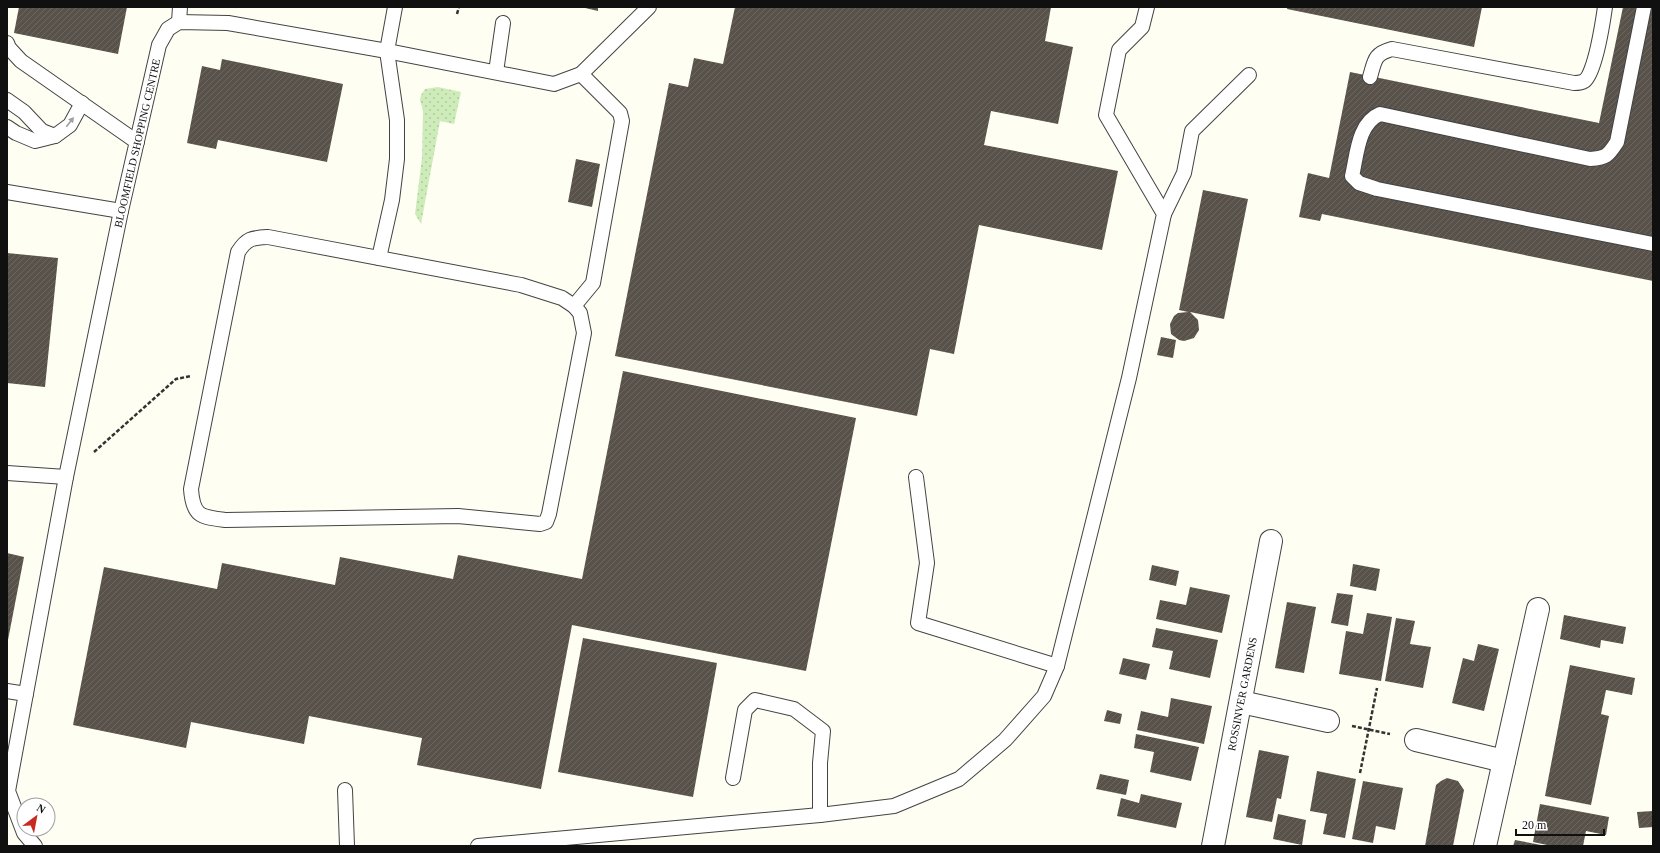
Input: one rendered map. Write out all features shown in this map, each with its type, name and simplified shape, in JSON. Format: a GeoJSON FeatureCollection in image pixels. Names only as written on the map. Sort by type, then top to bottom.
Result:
{"type":"FeatureCollection","features":[{"type":"Feature","properties":{"kind":"street","name":"ROSSINVER GARDENS"},"geometry":{"type":"LineString","coordinates":[[1213,846],[1271,541]]}},
{"type":"Feature","properties":{"kind":"street"},"geometry":{"type":"LineString","coordinates":[[1485,846],[1538,608]]}},
{"type":"Feature","properties":{"kind":"street"},"geometry":{"type":"LineString","coordinates":[[1240,702],[1328,721]]}},
{"type":"Feature","properties":{"kind":"street"},"geometry":{"type":"LineString","coordinates":[[1416,740],[1504,761]]}},
{"type":"Feature","properties":{"kind":"lane"},"geometry":{"type":"LineString","coordinates":[[180,7],[179,22],[228,23],[387,51],[554,84],[581,74],[649,7]]}},
{"type":"Feature","properties":{"kind":"lane"},"geometry":{"type":"LineString","coordinates":[[379,258],[392,200],[397,159],[397,120],[387,51],[395,7]]}},
{"type":"Feature","properties":{"kind":"lane"},"geometry":{"type":"LineString","coordinates":[[1147,7],[1142,28],[1118,50],[1106,116],[1164,214]]}},
{"type":"Feature","properties":{"kind":"lane"},"geometry":{"type":"LineString","coordinates":[[1370,77],[1375,58],[1382,52],[1392,49],[1574,83],[1584,81],[1590,75],[1594,62],[1605,7]]}},
{"type":"Feature","properties":{"kind":"lane"},"geometry":{"type":"LineString","coordinates":[[1644,7],[1617,142],[1609,154],[1603,158],[1590,159],[1380,114],[1374,116],[1363,130],[1352,176],[1359,183],[1377,189],[1653,244]]}},
{"type":"Feature","properties":{"kind":"lane","name":"BLOOMFIELD SHOPPING CENTRE"},"geometry":{"type":"LineString","coordinates":[[35,846],[24,833],[8,791],[66,477],[121,211],[159,45],[168,29],[179,22]]}},
{"type":"Feature","properties":{"kind":"lane"},"geometry":{"type":"LineString","coordinates":[[496,72],[504,23]]}},
{"type":"Feature","properties":{"kind":"lane"},"geometry":{"type":"LineString","coordinates":[[7,44],[21,61],[137,142]]}},
{"type":"Feature","properties":{"kind":"lane"},"geometry":{"type":"LineString","coordinates":[[574,306],[592,283],[622,121],[620,113],[581,74]]}},
{"type":"Feature","properties":{"kind":"lane"},"geometry":{"type":"LineString","coordinates":[[478,846],[820,815],[894,806],[959,779],[1005,740],[1044,696],[1058,666],[1129,378],[1164,214],[1184,173],[1192,131],[1249,75]]}},
{"type":"Feature","properties":{"kind":"lane"},"geometry":{"type":"LineString","coordinates":[[7,100],[24,112],[42,131],[55,136]]}},
{"type":"Feature","properties":{"kind":"lane"},"geometry":{"type":"LineString","coordinates":[[7,127],[16,133],[36,141],[55,136],[70,125],[82,103]]}},
{"type":"Feature","properties":{"kind":"lane"},"geometry":{"type":"LineString","coordinates":[[7,192],[121,211]]}},
{"type":"Feature","properties":{"kind":"lane"},"geometry":{"type":"LineString","coordinates":[[268,237],[379,258],[521,285],[562,298],[574,306],[580,313],[584,332],[549,514],[546,522],[540,524],[458,516],[226,520],[206,517],[196,511],[192,504],[190,489],[238,252],[244,243],[253,238],[268,237]]}},
{"type":"Feature","properties":{"kind":"lane"},"geometry":{"type":"LineString","coordinates":[[7,473],[66,477]]}},
{"type":"Feature","properties":{"kind":"lane"},"geometry":{"type":"LineString","coordinates":[[916,477],[927,563],[918,623],[1058,666]]}},
{"type":"Feature","properties":{"kind":"lane"},"geometry":{"type":"LineString","coordinates":[[7,691],[26,694]]}},
{"type":"Feature","properties":{"kind":"lane"},"geometry":{"type":"LineString","coordinates":[[733,778],[746,710],[755,700],[794,709],[823,731],[820,762],[820,815]]}},
{"type":"Feature","properties":{"kind":"lane"},"geometry":{"type":"LineString","coordinates":[[345,790],[347,846]]}},
{"type":"Feature","properties":{"kind":"path"},"geometry":{"type":"LineString","coordinates":[[457,14],[459,7]]}},
{"type":"Feature","properties":{"kind":"path"},"geometry":{"type":"LineString","coordinates":[[66,477],[176,379],[214,372]]}},
{"type":"Feature","properties":{"kind":"path"},"geometry":{"type":"LineString","coordinates":[[1360,773],[1377,688]]}},
{"type":"Feature","properties":{"kind":"path"},"geometry":{"type":"LineString","coordinates":[[1328,721],[1416,740]]}},
{"type":"Feature","properties":{"kind":"green space"},"geometry":{"type":"Polygon","coordinates":[[[438,87],[461,92],[454,124],[440,121],[421,224],[415,214],[422,158],[423,111],[420,100],[425,89],[438,87]]]}},
{"type":"Feature","properties":{"kind":"building"},"geometry":{"type":"Polygon","coordinates":[[[19,7],[127,7],[118,54],[14,33],[19,7]]]}},
{"type":"Feature","properties":{"kind":"building"},"geometry":{"type":"Polygon","coordinates":[[[581,7],[598,7],[598,11],[581,7]]]}},
{"type":"Feature","properties":{"kind":"building"},"geometry":{"type":"Polygon","coordinates":[[[735,7],[1051,7],[1045,41],[1073,47],[1058,124],[991,111],[984,145],[1118,171],[1102,250],[979,225],[954,354],[930,349],[917,416],[615,356],[669,83],[688,87],[694,58],[723,64],[735,7]]]}},
{"type":"Feature","properties":{"kind":"building"},"geometry":{"type":"Polygon","coordinates":[[[1287,7],[1482,7],[1474,47],[1287,9],[1287,7]]]}},
{"type":"Feature","properties":{"kind":"building"},"geometry":{"type":"Polygon","coordinates":[[[1623,7],[1653,7],[1653,281],[1322,214],[1320,221],[1299,217],[1308,173],[1329,178],[1350,72],[1599,123],[1623,7]]]}},
{"type":"Feature","properties":{"kind":"building"},"geometry":{"type":"Polygon","coordinates":[[[222,59],[343,84],[327,162],[218,140],[216,149],[187,143],[202,66],[220,70],[222,59]]]}},
{"type":"Feature","properties":{"kind":"building"},"geometry":{"type":"Polygon","coordinates":[[[576,159],[600,164],[592,207],[568,202],[576,159]]]}},
{"type":"Feature","properties":{"kind":"building"},"geometry":{"type":"Polygon","coordinates":[[[1203,190],[1248,199],[1224,319],[1190,312],[1198,320],[1199,330],[1194,338],[1184,341],[1179,340],[1171,334],[1170,324],[1174,316],[1178,313],[1188,312],[1179,310],[1203,190]]]}},
{"type":"Feature","properties":{"kind":"building"},"geometry":{"type":"Polygon","coordinates":[[[7,253],[58,258],[45,387],[7,383],[7,253]]]}},
{"type":"Feature","properties":{"kind":"building"},"geometry":{"type":"Polygon","coordinates":[[[1161,337],[1176,340],[1173,358],[1157,355],[1161,337]]]}},
{"type":"Feature","properties":{"kind":"building"},"geometry":{"type":"Polygon","coordinates":[[[623,371],[856,418],[806,671],[572,625],[541,789],[417,765],[422,738],[309,716],[304,744],[191,722],[186,748],[73,725],[104,567],[217,589],[222,563],[335,585],[340,557],[453,579],[458,555],[582,579],[623,371]]]}},
{"type":"Feature","properties":{"kind":"building"},"geometry":{"type":"Polygon","coordinates":[[[7,553],[24,557],[8,640],[7,640],[7,553]]]}},
{"type":"Feature","properties":{"kind":"building"},"geometry":{"type":"Polygon","coordinates":[[[1353,564],[1380,569],[1376,591],[1350,586],[1353,564]]]}},
{"type":"Feature","properties":{"kind":"building"},"geometry":{"type":"Polygon","coordinates":[[[1152,565],[1179,571],[1176,586],[1149,580],[1152,565]]]}},
{"type":"Feature","properties":{"kind":"building"},"geometry":{"type":"Polygon","coordinates":[[[1190,587],[1230,595],[1222,633],[1156,619],[1160,600],[1186,605],[1190,587]]]}},
{"type":"Feature","properties":{"kind":"building"},"geometry":{"type":"Polygon","coordinates":[[[1337,593],[1353,595],[1348,626],[1331,623],[1337,593]]]}},
{"type":"Feature","properties":{"kind":"building"},"geometry":{"type":"Polygon","coordinates":[[[1287,602],[1316,607],[1304,673],[1275,668],[1287,602]]]}},
{"type":"Feature","properties":{"kind":"building"},"geometry":{"type":"Polygon","coordinates":[[[1367,613],[1392,617],[1381,681],[1339,674],[1346,631],[1363,634],[1367,613]]]}},
{"type":"Feature","properties":{"kind":"building"},"geometry":{"type":"Polygon","coordinates":[[[1564,615],[1626,627],[1623,644],[1601,640],[1600,648],[1560,639],[1564,615]]]}},
{"type":"Feature","properties":{"kind":"building"},"geometry":{"type":"Polygon","coordinates":[[[1396,618],[1415,621],[1410,644],[1431,647],[1423,688],[1385,681],[1396,618]]]}},
{"type":"Feature","properties":{"kind":"building"},"geometry":{"type":"Polygon","coordinates":[[[1156,628],[1218,640],[1210,678],[1169,669],[1173,651],[1152,647],[1156,628]]]}},
{"type":"Feature","properties":{"kind":"building"},"geometry":{"type":"Polygon","coordinates":[[[583,638],[717,663],[693,797],[558,772],[583,638]]]}},
{"type":"Feature","properties":{"kind":"building"},"geometry":{"type":"Polygon","coordinates":[[[1478,644],[1499,649],[1484,711],[1452,703],[1463,658],[1474,661],[1478,644]]]}},
{"type":"Feature","properties":{"kind":"building"},"geometry":{"type":"Polygon","coordinates":[[[1123,658],[1150,664],[1146,680],[1119,674],[1123,658]]]}},
{"type":"Feature","properties":{"kind":"building"},"geometry":{"type":"Polygon","coordinates":[[[1570,665],[1635,678],[1632,695],[1606,690],[1601,714],[1609,716],[1591,805],[1545,796],[1570,665]]]}},
{"type":"Feature","properties":{"kind":"building"},"geometry":{"type":"Polygon","coordinates":[[[1171,698],[1212,706],[1204,744],[1137,730],[1141,711],[1168,717],[1171,698]]]}},
{"type":"Feature","properties":{"kind":"building"},"geometry":{"type":"Polygon","coordinates":[[[1107,710],[1122,714],[1120,724],[1104,721],[1107,710]]]}},
{"type":"Feature","properties":{"kind":"building"},"geometry":{"type":"Polygon","coordinates":[[[1136,734],[1199,747],[1191,781],[1150,772],[1154,752],[1134,748],[1136,734]]]}},
{"type":"Feature","properties":{"kind":"building"},"geometry":{"type":"Polygon","coordinates":[[[1259,750],[1289,756],[1281,799],[1277,798],[1272,822],[1246,817],[1259,750]]]}},
{"type":"Feature","properties":{"kind":"building"},"geometry":{"type":"Polygon","coordinates":[[[1317,771],[1356,779],[1345,838],[1323,834],[1327,814],[1310,811],[1317,771]]]}},
{"type":"Feature","properties":{"kind":"building"},"geometry":{"type":"Polygon","coordinates":[[[1100,774],[1129,780],[1126,795],[1096,789],[1100,774]]]}},
{"type":"Feature","properties":{"kind":"building"},"geometry":{"type":"Polygon","coordinates":[[[1447,778],[1458,781],[1464,790],[1453,846],[1425,846],[1436,785],[1447,778]]]}},
{"type":"Feature","properties":{"kind":"building"},"geometry":{"type":"Polygon","coordinates":[[[1363,781],[1403,788],[1395,830],[1376,826],[1373,843],[1352,839],[1363,781]]]}},
{"type":"Feature","properties":{"kind":"building"},"geometry":{"type":"Polygon","coordinates":[[[1141,794],[1182,803],[1176,828],[1117,816],[1121,798],[1139,803],[1141,794]]]}},
{"type":"Feature","properties":{"kind":"building"},"geometry":{"type":"Polygon","coordinates":[[[1540,804],[1609,817],[1606,835],[1586,831],[1583,846],[1552,846],[1533,842],[1540,804]]]}},
{"type":"Feature","properties":{"kind":"building"},"geometry":{"type":"Polygon","coordinates":[[[1653,811],[1653,827],[1639,828],[1637,812],[1653,811]]]}},
{"type":"Feature","properties":{"kind":"building"},"geometry":{"type":"Polygon","coordinates":[[[1278,814],[1306,820],[1302,845],[1273,839],[1278,814]]]}},
{"type":"Feature","properties":{"kind":"building"},"geometry":{"type":"Polygon","coordinates":[[[1515,840],[1541,845],[1541,846],[1513,846],[1515,840]]]}}]}
